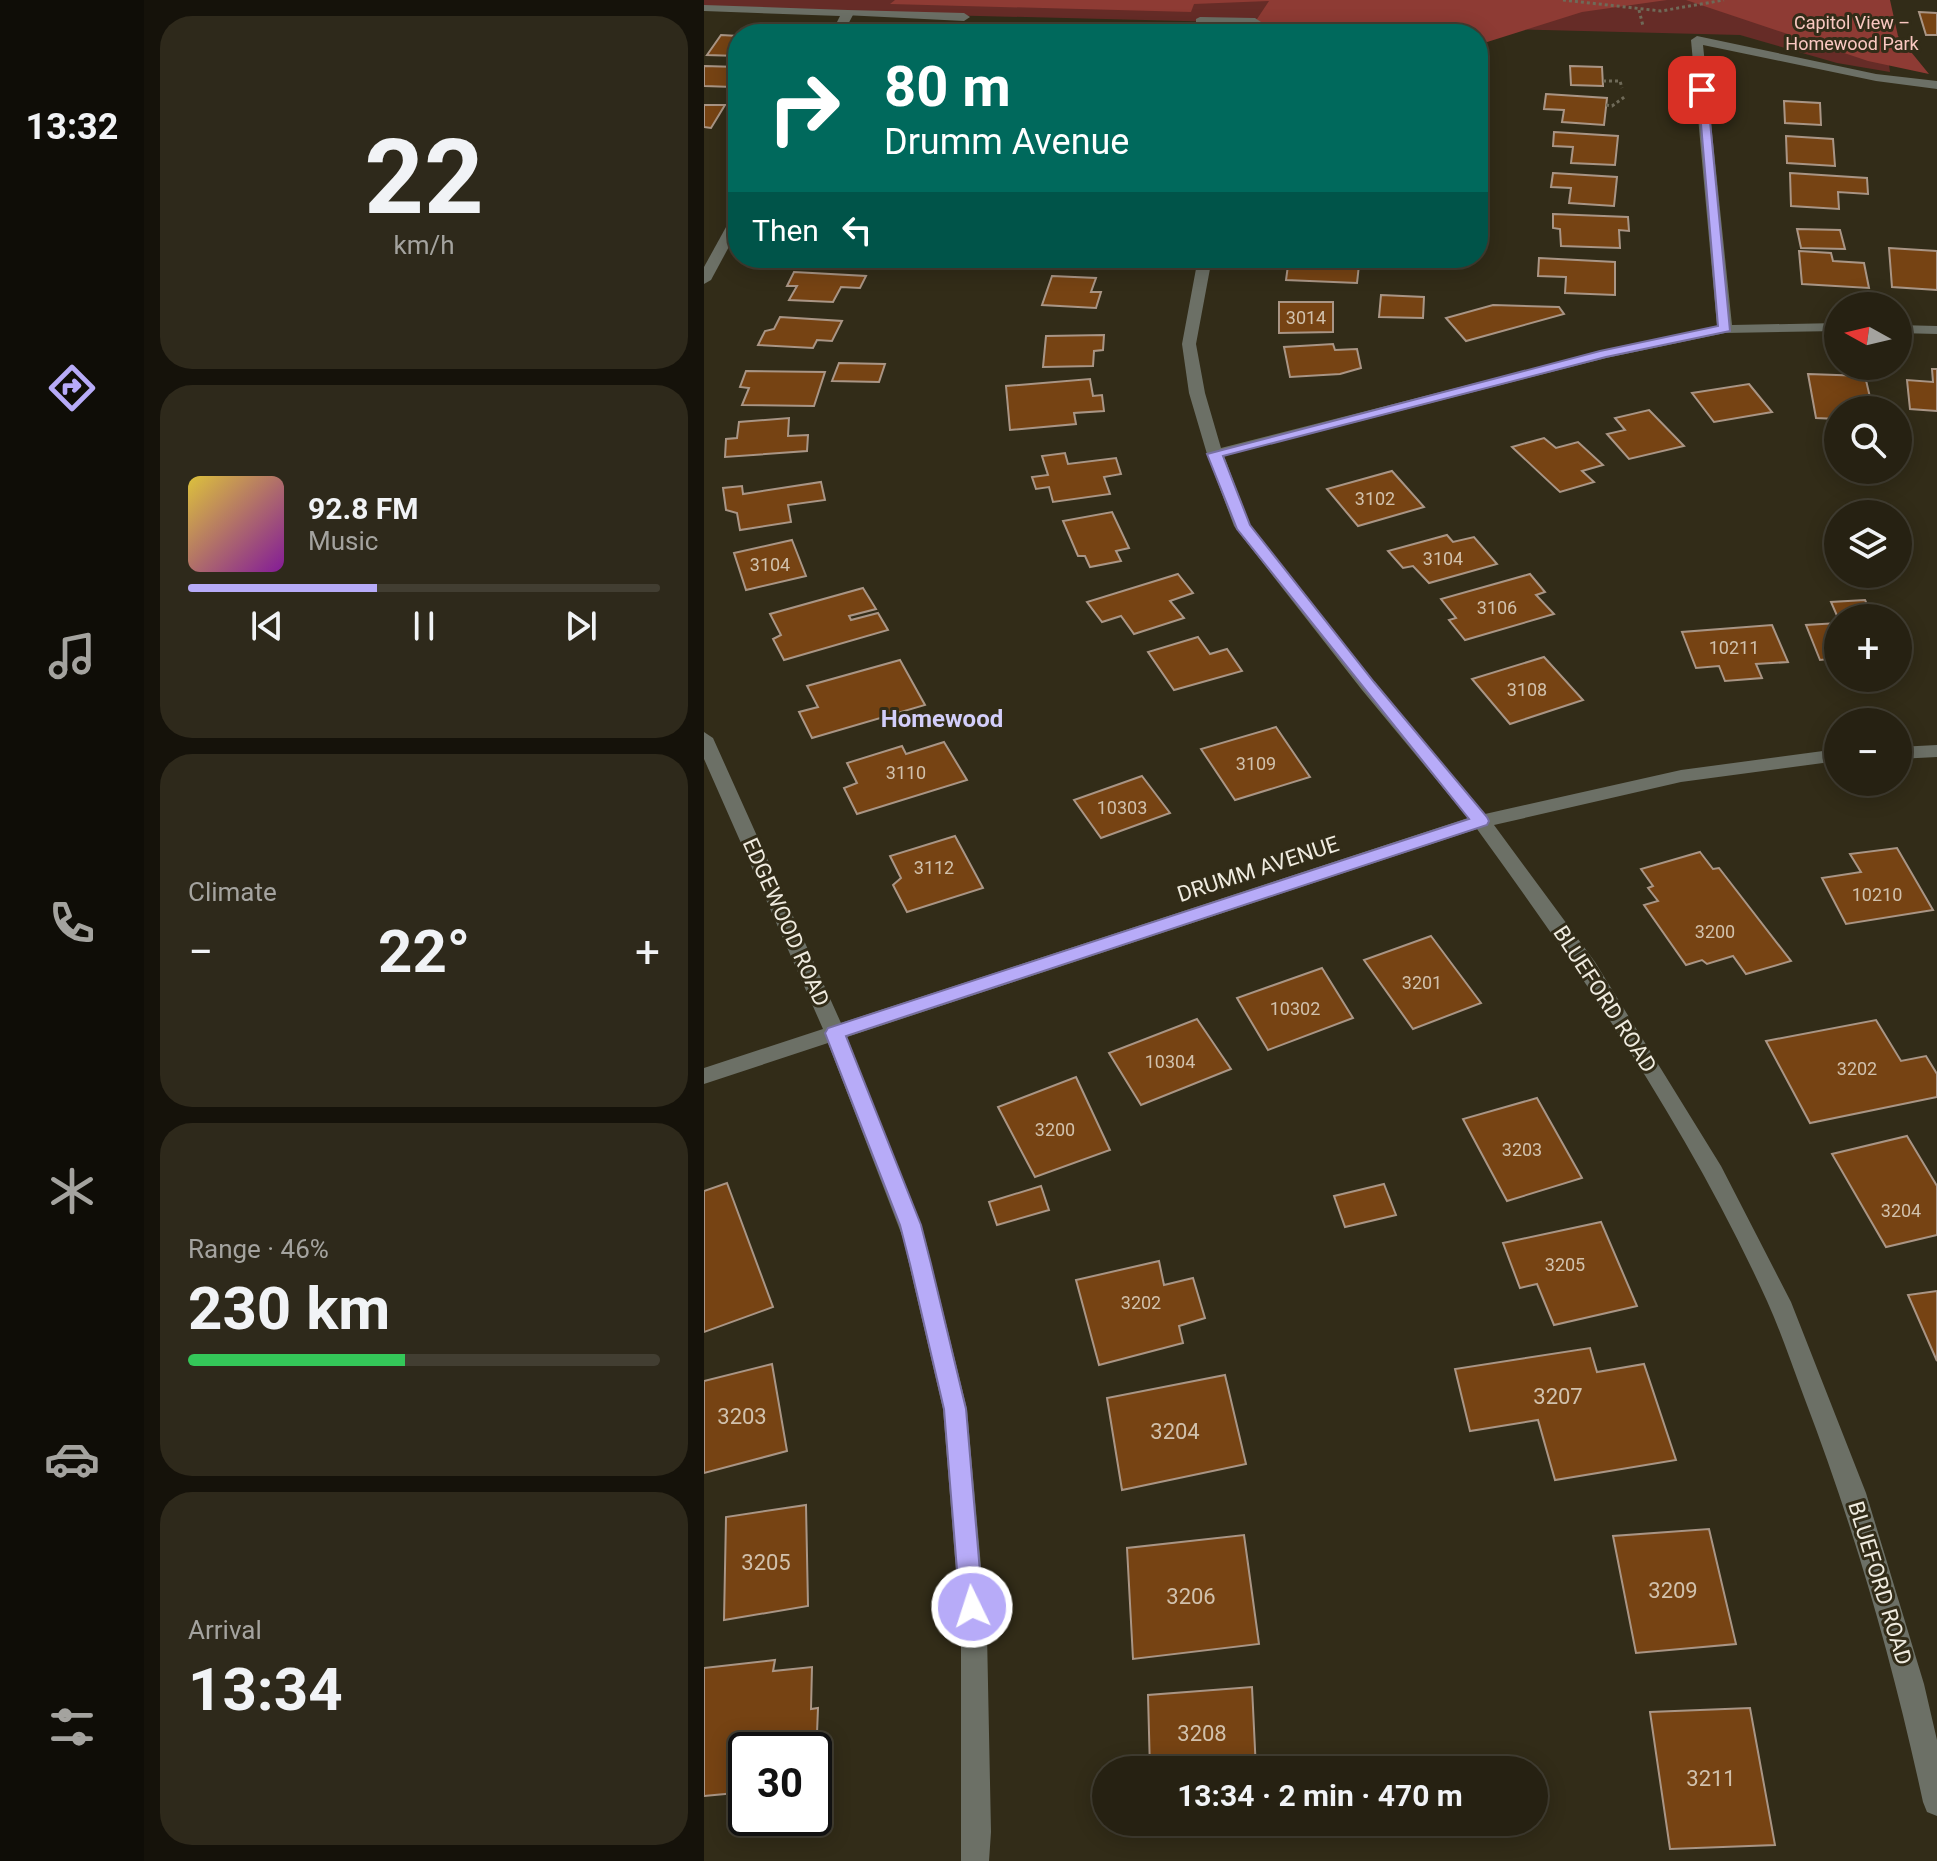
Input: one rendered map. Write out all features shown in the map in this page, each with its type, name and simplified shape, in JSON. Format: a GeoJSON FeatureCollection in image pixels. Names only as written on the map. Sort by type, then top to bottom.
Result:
{"type":"FeatureCollection","features":[{"type":"Feature","properties":{"kind":"street"},"geometry":{"type":"LineString","coordinates":[[842,24],[848,13],[873,0]]}},
{"type":"Feature","properties":{"kind":"street"},"geometry":{"type":"LineString","coordinates":[[704,8],[964,17]]}},
{"type":"Feature","properties":{"kind":"street"},"geometry":{"type":"LineString","coordinates":[[1200,21],[1223,24]]}},
{"type":"Feature","properties":{"kind":"street"},"geometry":{"type":"LineString","coordinates":[[1725,329],[1697,40],[1758,50],[1821,69],[1937,85]]}},
{"type":"Feature","properties":{"kind":"street"},"geometry":{"type":"LineString","coordinates":[[704,280],[728,236]]}},
{"type":"Feature","properties":{"kind":"street","name":"BLUEFORD ROAD"},"geometry":{"type":"LineString","coordinates":[[1203,268],[1189,344],[1197,393],[1215,454],[1242,526],[1368,686],[1481,821],[1588,967],[1713,1172],[1779,1302],[1853,1493],[1911,1684],[1937,1802]]}},
{"type":"Feature","properties":{"kind":"street"},"geometry":{"type":"LineString","coordinates":[[1215,454],[1605,354],[1725,329],[1824,327]]}},
{"type":"Feature","properties":{"kind":"street"},"geometry":{"type":"LineString","coordinates":[[1912,329],[1937,330]]}},
{"type":"Feature","properties":{"kind":"street","name":"EDGEWOOD ROAD"},"geometry":{"type":"LineString","coordinates":[[704,738],[835,1033],[910,1225],[955,1409],[974,1634],[975,1861]]}},
{"type":"Feature","properties":{"kind":"street"},"geometry":{"type":"LineString","coordinates":[[1912,752],[1937,751]]}},
{"type":"Feature","properties":{"kind":"street","name":"DRUMM AVENUE"},"geometry":{"type":"LineString","coordinates":[[704,1076],[1481,821],[1681,776],[1824,757]]}},
{"type":"Feature","properties":{"kind":"path"},"geometry":{"type":"LineString","coordinates":[[1563,0],[1661,11],[1724,0]]}},
{"type":"Feature","properties":{"kind":"path"},"geometry":{"type":"LineString","coordinates":[[1639,10],[1643,26]]}},
{"type":"Feature","properties":{"kind":"path"},"geometry":{"type":"LineString","coordinates":[[1603,81],[1620,81],[1622,88]]}},
{"type":"Feature","properties":{"kind":"path"},"geometry":{"type":"LineString","coordinates":[[1606,105],[1612,106],[1626,96]]}},
{"type":"Feature","properties":{"kind":"green space","name":"Capitol View – Homewood Park"},"geometry":{"type":"Polygon","coordinates":[[[704,0],[1880,0],[1890,72],[1837,63],[1740,35],[1488,29],[1488,24],[1302,24],[704,9],[704,0]]]}},
{"type":"Feature","properties":{"kind":"green space"},"geometry":{"type":"Polygon","coordinates":[[[895,0],[1667,0],[1582,12],[1488,42],[1488,24],[1255,22],[1269,1],[1194,4],[1191,12],[890,4],[895,0]]]}},
{"type":"Feature","properties":{"kind":"green space"},"geometry":{"type":"Polygon","coordinates":[[[1686,0],[1890,0],[1898,36],[1929,74],[1868,61],[1686,0]]]}},
{"type":"Feature","properties":{"kind":"building"},"geometry":{"type":"Polygon","coordinates":[[[1919,12],[1937,13],[1937,35],[1926,35],[1919,12]]]}},
{"type":"Feature","properties":{"kind":"building"},"geometry":{"type":"Polygon","coordinates":[[[721,35],[728,35],[728,56],[707,55],[721,35]]]}},
{"type":"Feature","properties":{"kind":"building"},"geometry":{"type":"Polygon","coordinates":[[[704,66],[728,67],[728,87],[704,86],[704,66]]]}},
{"type":"Feature","properties":{"kind":"building"},"geometry":{"type":"Polygon","coordinates":[[[1570,66],[1602,67],[1603,86],[1571,85],[1570,66]]]}},
{"type":"Feature","properties":{"kind":"building"},"geometry":{"type":"Polygon","coordinates":[[[1546,94],[1607,98],[1604,125],[1562,122],[1564,110],[1544,109],[1546,94]]]}},
{"type":"Feature","properties":{"kind":"building"},"geometry":{"type":"Polygon","coordinates":[[[1784,101],[1820,103],[1821,125],[1785,123],[1784,101]]]}},
{"type":"Feature","properties":{"kind":"building"},"geometry":{"type":"Polygon","coordinates":[[[704,105],[725,105],[711,128],[704,127],[704,105]]]}},
{"type":"Feature","properties":{"kind":"building"},"geometry":{"type":"Polygon","coordinates":[[[1554,132],[1618,136],[1615,165],[1571,163],[1573,147],[1553,146],[1554,132]]]}},
{"type":"Feature","properties":{"kind":"building"},"geometry":{"type":"Polygon","coordinates":[[[1786,136],[1833,139],[1835,166],[1787,163],[1786,136]]]}},
{"type":"Feature","properties":{"kind":"building"},"geometry":{"type":"Polygon","coordinates":[[[1553,173],[1617,177],[1614,206],[1569,203],[1571,188],[1551,187],[1553,173]]]}},
{"type":"Feature","properties":{"kind":"building"},"geometry":{"type":"Polygon","coordinates":[[[1790,173],[1867,178],[1868,194],[1838,192],[1839,209],[1791,206],[1790,173]]]}},
{"type":"Feature","properties":{"kind":"building"},"geometry":{"type":"Polygon","coordinates":[[[1553,214],[1628,217],[1629,231],[1619,230],[1620,248],[1561,246],[1560,229],[1553,228],[1553,214]]]}},
{"type":"Feature","properties":{"kind":"building"},"geometry":{"type":"Polygon","coordinates":[[[1797,229],[1840,230],[1845,249],[1801,248],[1797,229]]]}},
{"type":"Feature","properties":{"kind":"building"},"geometry":{"type":"Polygon","coordinates":[[[1889,248],[1937,251],[1937,290],[1892,287],[1889,248]]]}},
{"type":"Feature","properties":{"kind":"building"},"geometry":{"type":"Polygon","coordinates":[[[1799,251],[1831,253],[1833,261],[1864,263],[1869,288],[1802,284],[1799,251]]]}},
{"type":"Feature","properties":{"kind":"building"},"geometry":{"type":"Polygon","coordinates":[[[1539,258],[1615,262],[1615,295],[1565,293],[1566,277],[1538,276],[1539,258]]]}},
{"type":"Feature","properties":{"kind":"building"},"geometry":{"type":"Polygon","coordinates":[[[1288,268],[1359,268],[1357,283],[1286,280],[1288,268]]]}},
{"type":"Feature","properties":{"kind":"building"},"geometry":{"type":"Polygon","coordinates":[[[794,272],[866,276],[860,288],[841,287],[833,302],[789,300],[797,286],[787,286],[794,272]]]}},
{"type":"Feature","properties":{"kind":"building"},"geometry":{"type":"Polygon","coordinates":[[[1052,276],[1096,278],[1091,292],[1101,292],[1096,308],[1042,305],[1052,276]]]}},
{"type":"Feature","properties":{"kind":"building"},"geometry":{"type":"Polygon","coordinates":[[[1381,295],[1424,297],[1423,318],[1379,317],[1381,295]]]}},
{"type":"Feature","properties":{"kind":"building"},"geometry":{"type":"Polygon","coordinates":[[[1279,302],[1333,302],[1333,332],[1279,333],[1279,302]]]}},
{"type":"Feature","properties":{"kind":"building"},"geometry":{"type":"Polygon","coordinates":[[[1493,305],[1559,307],[1564,314],[1466,341],[1446,318],[1493,305]]]}},
{"type":"Feature","properties":{"kind":"building"},"geometry":{"type":"Polygon","coordinates":[[[780,317],[842,321],[832,341],[817,340],[813,348],[758,345],[765,331],[774,329],[780,317]]]}},
{"type":"Feature","properties":{"kind":"building"},"geometry":{"type":"Polygon","coordinates":[[[1104,335],[1103,350],[1094,351],[1093,366],[1043,367],[1046,336],[1104,335]]]}},
{"type":"Feature","properties":{"kind":"building"},"geometry":{"type":"Polygon","coordinates":[[[1333,344],[1335,350],[1357,349],[1361,368],[1340,374],[1290,377],[1284,347],[1333,344]]]}},
{"type":"Feature","properties":{"kind":"building"},"geometry":{"type":"Polygon","coordinates":[[[839,363],[885,364],[879,382],[832,381],[839,363]]]}},
{"type":"Feature","properties":{"kind":"building"},"geometry":{"type":"Polygon","coordinates":[[[1932,369],[1937,369],[1937,411],[1912,409],[1907,380],[1933,382],[1932,369]]]}},
{"type":"Feature","properties":{"kind":"building"},"geometry":{"type":"Polygon","coordinates":[[[746,371],[825,372],[814,406],[742,405],[749,388],[740,387],[746,371]]]}},
{"type":"Feature","properties":{"kind":"building"},"geometry":{"type":"Polygon","coordinates":[[[1808,374],[1824,375],[1824,380],[1866,380],[1870,396],[1824,396],[1824,418],[1816,418],[1808,374]]]}},
{"type":"Feature","properties":{"kind":"building"},"geometry":{"type":"Polygon","coordinates":[[[1090,379],[1093,396],[1102,395],[1104,411],[1074,413],[1076,424],[1010,430],[1006,386],[1090,379]]]}},
{"type":"Feature","properties":{"kind":"building"},"geometry":{"type":"Polygon","coordinates":[[[1749,384],[1772,412],[1714,422],[1692,393],[1749,384]]]}},
{"type":"Feature","properties":{"kind":"building"},"geometry":{"type":"Polygon","coordinates":[[[1649,410],[1684,446],[1629,459],[1607,434],[1625,430],[1615,418],[1649,410]]]}},
{"type":"Feature","properties":{"kind":"building"},"geometry":{"type":"Polygon","coordinates":[[[789,418],[788,436],[808,435],[807,451],[725,457],[726,439],[737,438],[739,422],[789,418]]]}},
{"type":"Feature","properties":{"kind":"building"},"geometry":{"type":"Polygon","coordinates":[[[1544,438],[1556,448],[1578,442],[1603,465],[1582,471],[1594,482],[1560,492],[1512,447],[1544,438]]]}},
{"type":"Feature","properties":{"kind":"building"},"geometry":{"type":"Polygon","coordinates":[[[1065,453],[1068,464],[1116,458],[1121,474],[1104,477],[1110,494],[1053,502],[1049,487],[1036,489],[1032,477],[1048,475],[1042,456],[1065,453]]]}},
{"type":"Feature","properties":{"kind":"building"},"geometry":{"type":"Polygon","coordinates":[[[1392,471],[1424,507],[1358,526],[1327,489],[1392,471]]]}},
{"type":"Feature","properties":{"kind":"building"},"geometry":{"type":"Polygon","coordinates":[[[821,482],[825,500],[788,505],[791,522],[740,530],[737,513],[726,510],[723,488],[742,486],[743,494],[821,482]]]}},
{"type":"Feature","properties":{"kind":"building"},"geometry":{"type":"Polygon","coordinates":[[[1112,512],[1129,548],[1116,551],[1121,561],[1090,567],[1085,556],[1078,556],[1063,521],[1112,512]]]}},
{"type":"Feature","properties":{"kind":"building"},"geometry":{"type":"Polygon","coordinates":[[[1447,535],[1453,542],[1474,537],[1497,564],[1429,583],[1413,566],[1403,568],[1388,551],[1447,535]]]}},
{"type":"Feature","properties":{"kind":"building"},"geometry":{"type":"Polygon","coordinates":[[[792,540],[806,576],[746,590],[734,553],[792,540]]]}},
{"type":"Feature","properties":{"kind":"building"},"geometry":{"type":"Polygon","coordinates":[[[1178,574],[1193,593],[1170,601],[1184,618],[1134,634],[1121,616],[1102,622],[1087,602],[1178,574]]]}},
{"type":"Feature","properties":{"kind":"building"},"geometry":{"type":"Polygon","coordinates":[[[1530,574],[1545,592],[1536,595],[1554,614],[1465,640],[1449,620],[1456,618],[1441,599],[1530,574]]]}},
{"type":"Feature","properties":{"kind":"building"},"geometry":{"type":"Polygon","coordinates":[[[863,588],[876,609],[849,616],[851,620],[878,613],[888,630],[784,660],[773,639],[781,635],[770,614],[863,588]]]}},
{"type":"Feature","properties":{"kind":"building"},"geometry":{"type":"Polygon","coordinates":[[[1865,600],[1867,604],[1832,604],[1865,600]]]}},
{"type":"Feature","properties":{"kind":"building"},"geometry":{"type":"Polygon","coordinates":[[[1824,624],[1824,660],[1820,660],[1806,625],[1824,624]]]}},
{"type":"Feature","properties":{"kind":"building"},"geometry":{"type":"Polygon","coordinates":[[[1772,625],[1788,662],[1756,664],[1762,678],[1725,681],[1719,666],[1696,668],[1682,632],[1772,625]]]}},
{"type":"Feature","properties":{"kind":"building"},"geometry":{"type":"Polygon","coordinates":[[[1198,637],[1210,654],[1227,649],[1242,671],[1174,690],[1148,652],[1198,637]]]}},
{"type":"Feature","properties":{"kind":"building"},"geometry":{"type":"Polygon","coordinates":[[[1544,657],[1583,700],[1510,724],[1472,679],[1544,657]]]}},
{"type":"Feature","properties":{"kind":"building"},"geometry":{"type":"Polygon","coordinates":[[[900,660],[925,705],[812,738],[799,712],[818,707],[807,686],[900,660]]]}},
{"type":"Feature","properties":{"kind":"building"},"geometry":{"type":"Polygon","coordinates":[[[1276,727],[1310,777],[1235,800],[1201,749],[1276,727]]]}},
{"type":"Feature","properties":{"kind":"building"},"geometry":{"type":"Polygon","coordinates":[[[944,742],[967,780],[857,814],[844,788],[857,783],[847,763],[902,746],[906,754],[944,742]]]}},
{"type":"Feature","properties":{"kind":"building"},"geometry":{"type":"Polygon","coordinates":[[[1142,776],[1170,813],[1101,838],[1074,800],[1142,776]]]}},
{"type":"Feature","properties":{"kind":"building"},"geometry":{"type":"Polygon","coordinates":[[[955,836],[983,888],[907,912],[893,885],[901,878],[890,856],[955,836]]]}},
{"type":"Feature","properties":{"kind":"building"},"geometry":{"type":"Polygon","coordinates":[[[1897,848],[1933,910],[1846,924],[1822,878],[1861,872],[1850,854],[1897,848]]]}},
{"type":"Feature","properties":{"kind":"building"},"geometry":{"type":"Polygon","coordinates":[[[1700,852],[1713,869],[1719,868],[1791,961],[1746,974],[1733,956],[1707,964],[1702,960],[1686,965],[1644,905],[1658,901],[1648,888],[1653,886],[1641,869],[1700,852]]]}},
{"type":"Feature","properties":{"kind":"building"},"geometry":{"type":"Polygon","coordinates":[[[1431,936],[1481,1003],[1413,1029],[1364,960],[1431,936]]]}},
{"type":"Feature","properties":{"kind":"building"},"geometry":{"type":"Polygon","coordinates":[[[1322,968],[1353,1018],[1268,1050],[1237,998],[1322,968]]]}},
{"type":"Feature","properties":{"kind":"building"},"geometry":{"type":"Polygon","coordinates":[[[1197,1019],[1231,1069],[1141,1105],[1109,1053],[1197,1019]]]}},
{"type":"Feature","properties":{"kind":"building"},"geometry":{"type":"Polygon","coordinates":[[[1876,1020],[1901,1061],[1926,1056],[1937,1074],[1937,1097],[1810,1123],[1766,1041],[1876,1020]]]}},
{"type":"Feature","properties":{"kind":"building"},"geometry":{"type":"Polygon","coordinates":[[[1076,1077],[1110,1150],[1035,1177],[998,1107],[1076,1077]]]}},
{"type":"Feature","properties":{"kind":"building"},"geometry":{"type":"Polygon","coordinates":[[[1537,1098],[1582,1178],[1507,1201],[1463,1119],[1537,1098]]]}},
{"type":"Feature","properties":{"kind":"building"},"geometry":{"type":"Polygon","coordinates":[[[1907,1136],[1937,1186],[1937,1235],[1886,1247],[1832,1154],[1907,1136]]]}},
{"type":"Feature","properties":{"kind":"building"},"geometry":{"type":"Polygon","coordinates":[[[727,1183],[773,1307],[704,1332],[704,1191],[727,1183]]]}},
{"type":"Feature","properties":{"kind":"building"},"geometry":{"type":"Polygon","coordinates":[[[1384,1184],[1396,1215],[1345,1227],[1334,1196],[1384,1184]]]}},
{"type":"Feature","properties":{"kind":"building"},"geometry":{"type":"Polygon","coordinates":[[[1041,1186],[1049,1210],[997,1225],[989,1202],[1041,1186]]]}},
{"type":"Feature","properties":{"kind":"building"},"geometry":{"type":"Polygon","coordinates":[[[1601,1222],[1637,1306],[1554,1325],[1537,1284],[1520,1288],[1503,1243],[1601,1222]]]}},
{"type":"Feature","properties":{"kind":"building"},"geometry":{"type":"Polygon","coordinates":[[[1159,1261],[1164,1285],[1193,1278],[1205,1318],[1179,1326],[1183,1343],[1099,1365],[1076,1280],[1159,1261]]]}},
{"type":"Feature","properties":{"kind":"building"},"geometry":{"type":"Polygon","coordinates":[[[1937,1291],[1937,1361],[1908,1295],[1937,1291]]]}},
{"type":"Feature","properties":{"kind":"building"},"geometry":{"type":"Polygon","coordinates":[[[1590,1348],[1597,1372],[1644,1364],[1676,1460],[1555,1480],[1538,1420],[1470,1431],[1455,1369],[1590,1348]]]}},
{"type":"Feature","properties":{"kind":"building"},"geometry":{"type":"Polygon","coordinates":[[[772,1364],[787,1451],[704,1473],[704,1381],[772,1364]]]}},
{"type":"Feature","properties":{"kind":"building"},"geometry":{"type":"Polygon","coordinates":[[[1225,1375],[1246,1464],[1122,1490],[1107,1398],[1225,1375]]]}},
{"type":"Feature","properties":{"kind":"building"},"geometry":{"type":"Polygon","coordinates":[[[806,1505],[808,1606],[724,1620],[726,1517],[806,1505]]]}},
{"type":"Feature","properties":{"kind":"building"},"geometry":{"type":"Polygon","coordinates":[[[1709,1529],[1736,1644],[1636,1653],[1613,1536],[1709,1529]]]}},
{"type":"Feature","properties":{"kind":"building"},"geometry":{"type":"Polygon","coordinates":[[[1244,1535],[1259,1644],[1133,1659],[1127,1548],[1244,1535]]]}},
{"type":"Feature","properties":{"kind":"building"},"geometry":{"type":"Polygon","coordinates":[[[775,1660],[773,1671],[812,1667],[811,1709],[818,1708],[817,1732],[728,1732],[728,1794],[704,1796],[704,1668],[775,1660]]]}},
{"type":"Feature","properties":{"kind":"building"},"geometry":{"type":"Polygon","coordinates":[[[1252,1687],[1255,1756],[1150,1756],[1148,1695],[1252,1687]]]}},
{"type":"Feature","properties":{"kind":"building"},"geometry":{"type":"Polygon","coordinates":[[[1750,1708],[1775,1845],[1670,1849],[1650,1712],[1750,1708]]]}},
{"type":"Feature","properties":{"kind":"district","name":"Homewood"},"geometry":{"type":"Point","coordinates":[942,719]}},
{"type":"Feature","properties":{"kind":"route"},"geometry":{"type":"LineString","coordinates":[[972,1607],[955,1409],[921,1264],[910,1225],[835,1033],[1481,821],[1368,686],[1242,526],[1215,454],[1605,354],[1725,329],[1702,90]]}}]}
